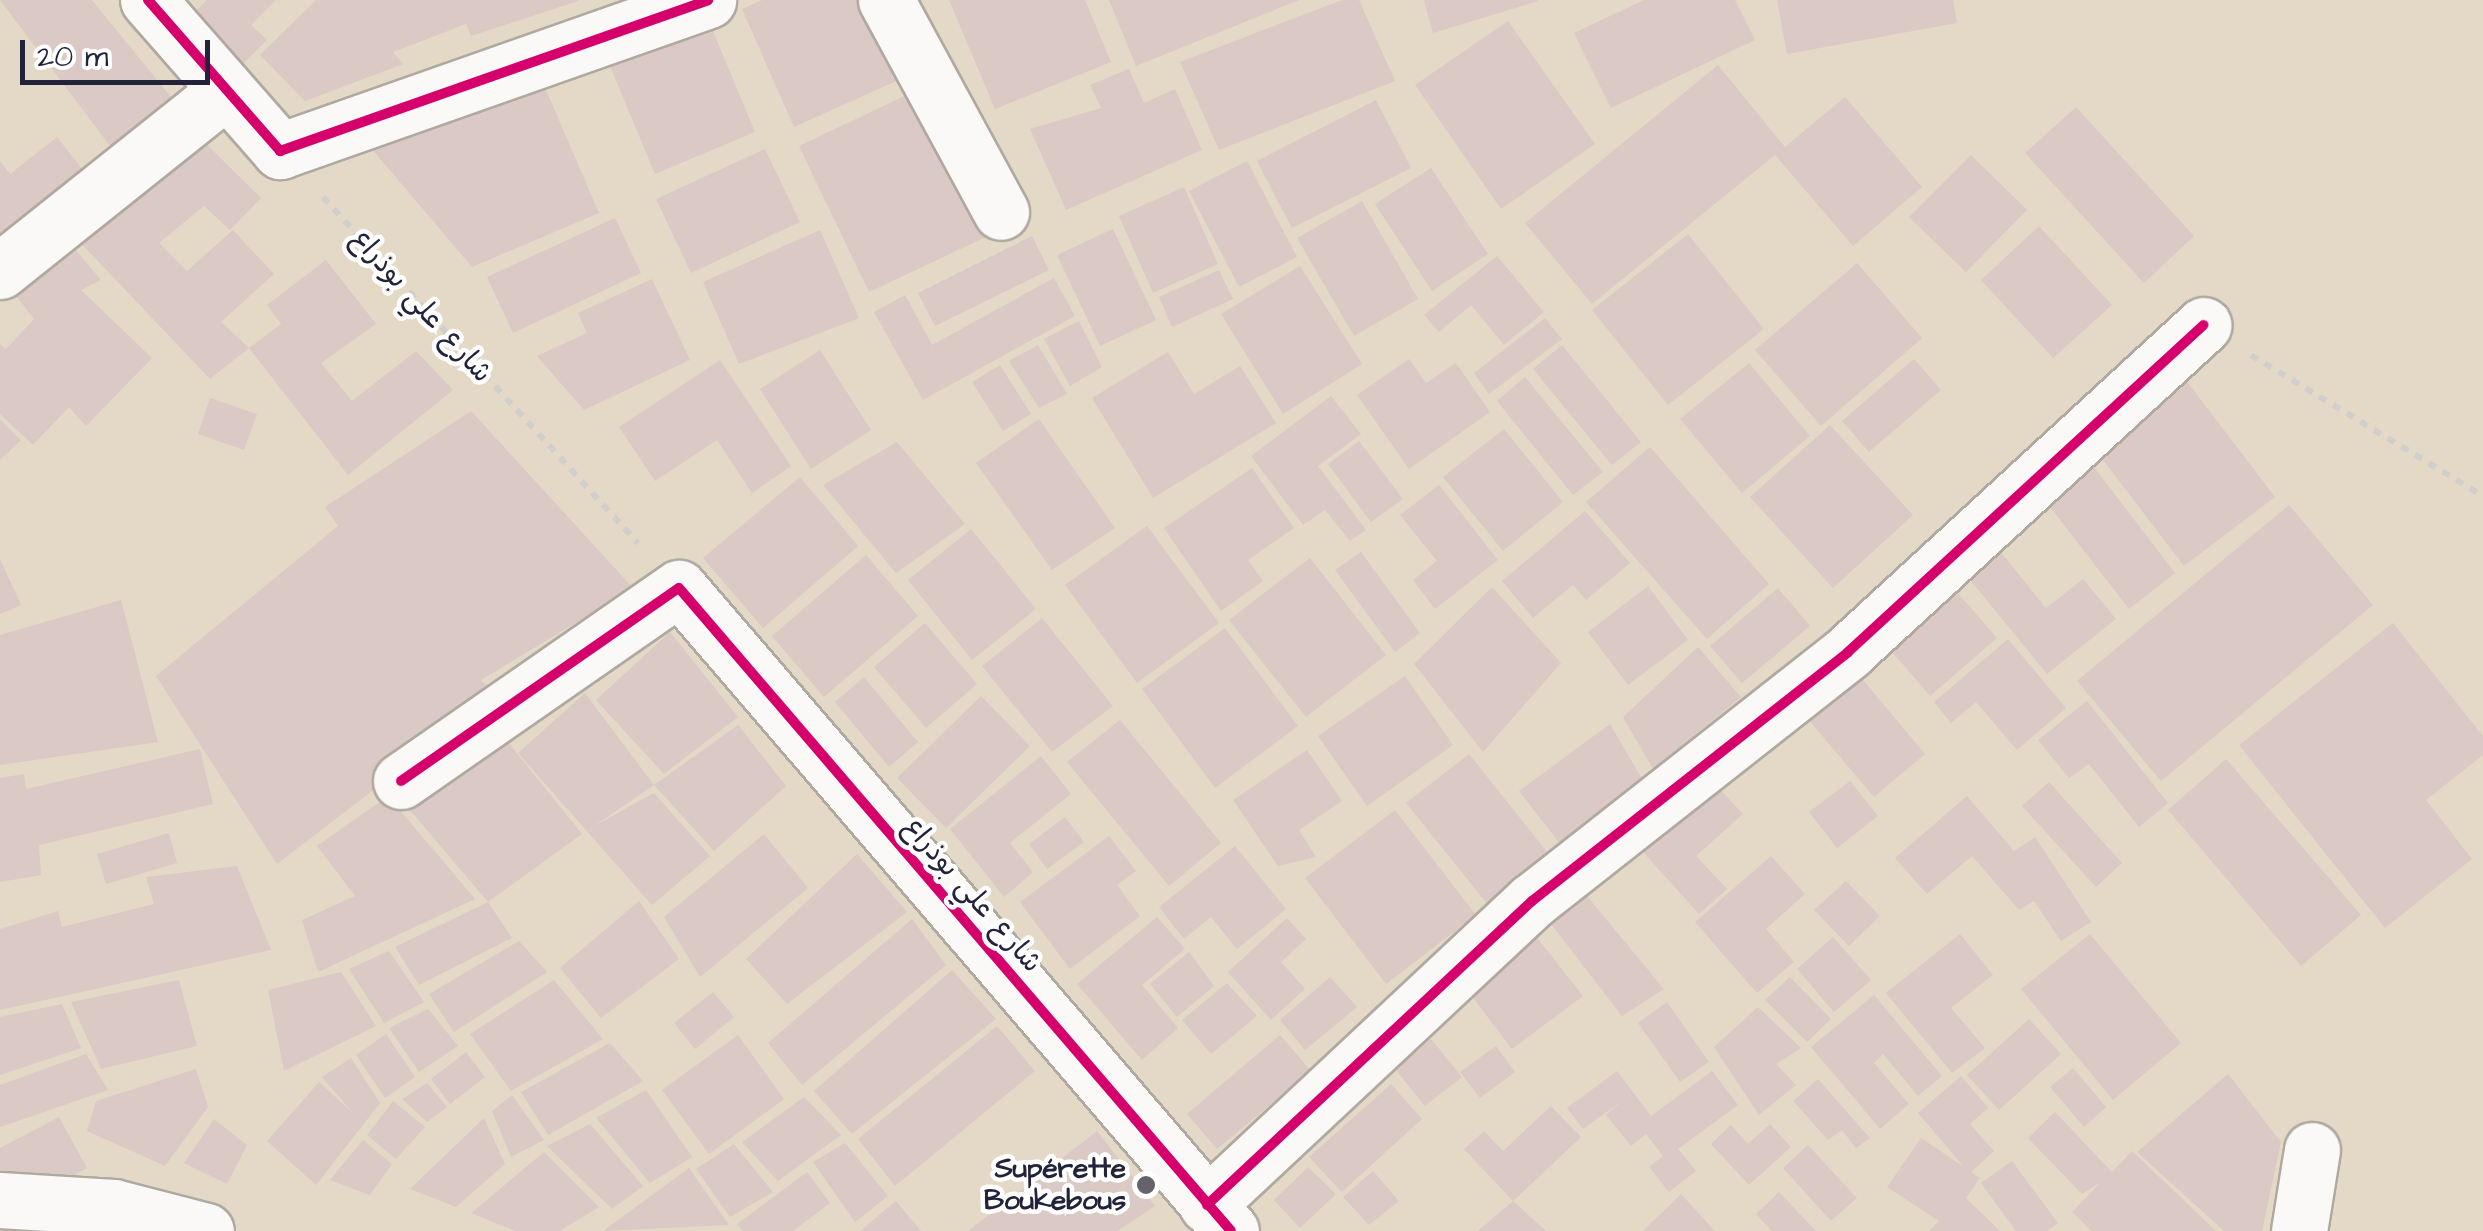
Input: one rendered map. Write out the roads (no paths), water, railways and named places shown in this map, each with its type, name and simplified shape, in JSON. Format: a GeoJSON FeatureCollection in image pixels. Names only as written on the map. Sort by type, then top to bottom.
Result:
{"type":"FeatureCollection","features":[{"type":"Feature","properties":{"kind":"street"},"geometry":{"type":"LineString","coordinates":[[148,0],[280,151],[708,0]]}},
{"type":"Feature","properties":{"kind":"street"},"geometry":{"type":"LineString","coordinates":[[886,0],[1002,212]]}},
{"type":"Feature","properties":{"kind":"street"},"geometry":{"type":"LineString","coordinates":[[0,271],[227,90]]}},
{"type":"Feature","properties":{"kind":"street"},"geometry":{"type":"LineString","coordinates":[[1219,1218],[1475,951],[1848,652],[2204,325]]}},
{"type":"Feature","properties":{"kind":"street","name":"شارع علي بوذراع"},"geometry":{"type":"LineString","coordinates":[[401,781],[679,588],[1219,1218]]}},
{"type":"Feature","properties":{"kind":"street"},"geometry":{"type":"LineString","coordinates":[[2299,1231],[2312,1150]]}},
{"type":"Feature","properties":{"kind":"street"},"geometry":{"type":"LineString","coordinates":[[0,1200],[114,1207],[206,1231]]}},
{"type":"Feature","properties":{"kind":"place","name":"Supérette Boukebous"},"geometry":{"type":"Point","coordinates":[1146,1185]}}]}
